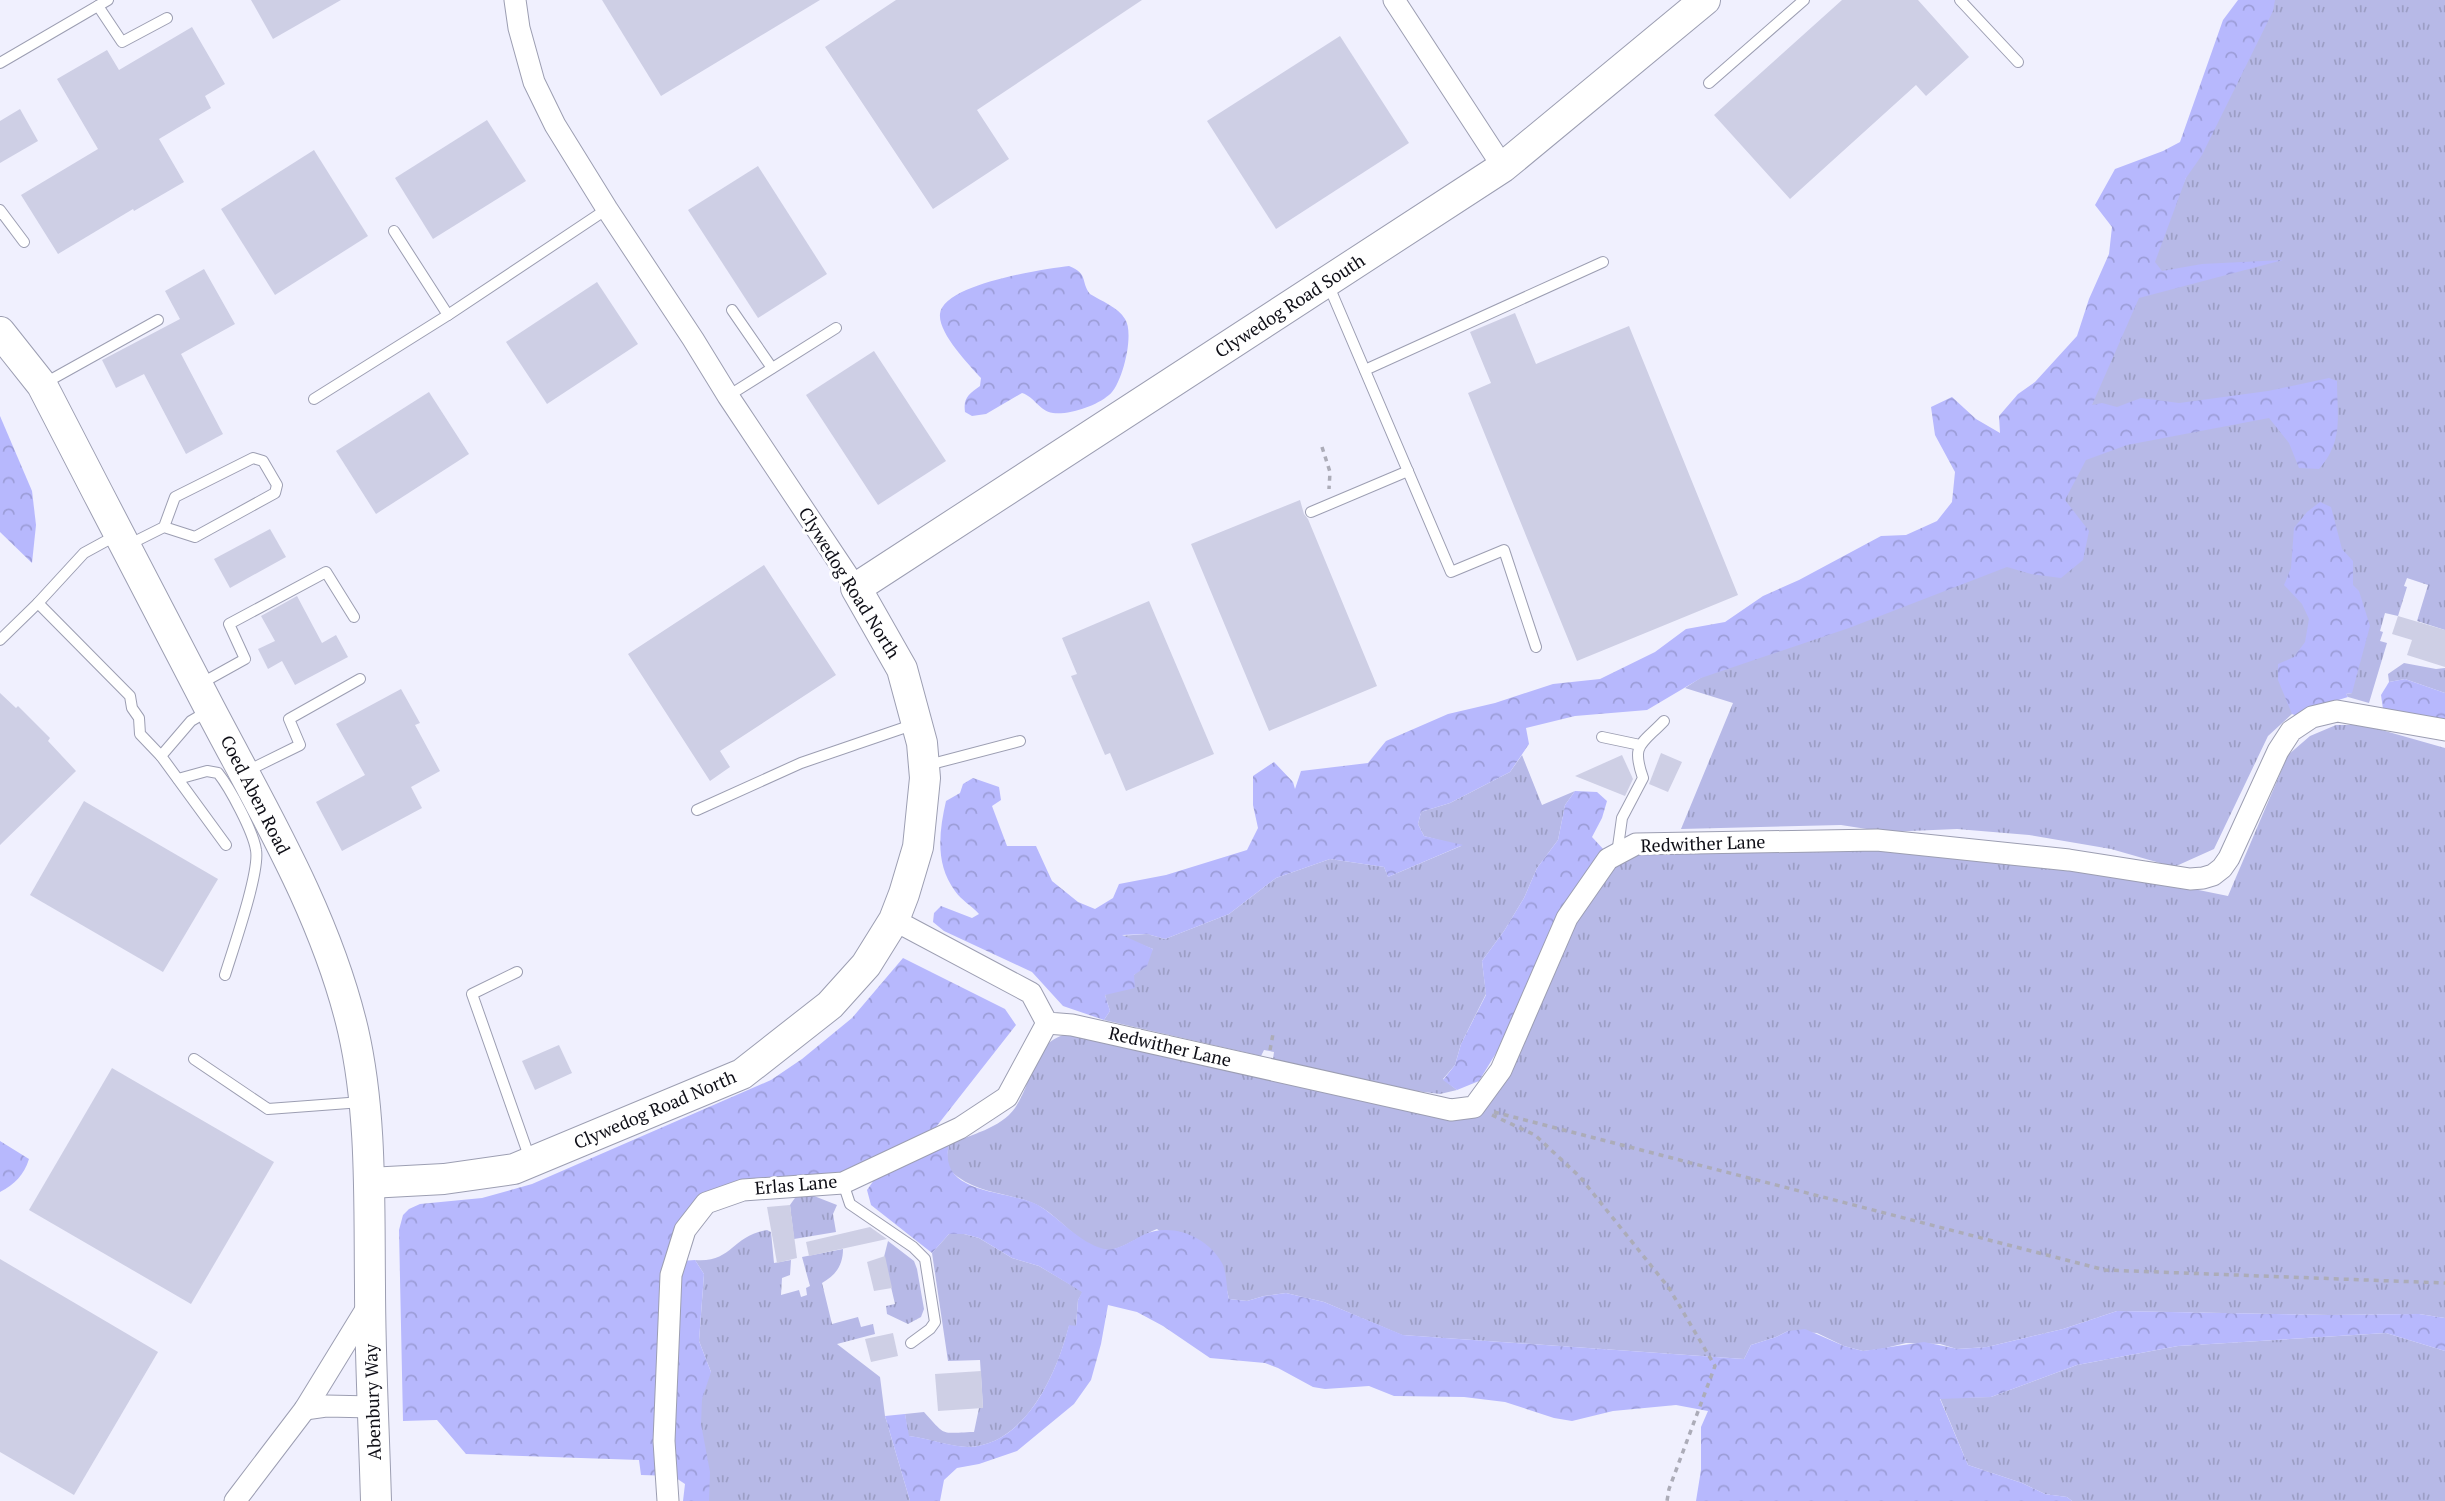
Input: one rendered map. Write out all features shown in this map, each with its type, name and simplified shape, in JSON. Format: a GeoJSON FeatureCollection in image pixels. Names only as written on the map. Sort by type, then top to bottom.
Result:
{"type":"FeatureCollection","features":[{"type":"Feature","properties":{"kind":"street","name":"Clywedog Road North"},"geometry":{"type":"LineString","coordinates":[[369,1183],[444,1179],[514,1169],[742,1074],[830,1005],[866,965],[894,920],[918,848],[925,765],[918,723],[902,669],[856,588],[728,396],[555,125],[534,82],[519,28],[515,0]]}},
{"type":"Feature","properties":{"kind":"street"},"geometry":{"type":"LineString","coordinates":[[1394,0],[1503,167]]}},
{"type":"Feature","properties":{"kind":"street","name":"Clywedog Road South"},"geometry":{"type":"LineString","coordinates":[[856,588],[1503,167],[1705,0]]}},
{"type":"Feature","properties":{"kind":"street","name":"Coed Aben Road"},"geometry":{"type":"LineString","coordinates":[[0,332],[42,385],[244,772],[313,910],[337,971],[354,1032],[364,1102],[369,1183],[370,1303]]}},
{"type":"Feature","properties":{"kind":"street","name":"Redwither Lane"},"geometry":{"type":"LineString","coordinates":[[1046,1023],[1072,1025],[1451,1110],[1474,1107],[1501,1070],[1567,918],[1608,859],[1636,844],[1877,840],[2069,860],[2190,879],[2203,878],[2213,875],[2229,858],[2278,751],[2291,731],[2312,717],[2337,711],[2445,730]]}},
{"type":"Feature","properties":{"kind":"street"},"geometry":{"type":"LineString","coordinates":[[894,920],[1031,993],[1046,1023]]}},
{"type":"Feature","properties":{"kind":"street","name":"Erlas Lane"},"geometry":{"type":"LineString","coordinates":[[668,1501],[664,1441],[671,1275],[685,1230],[706,1203],[743,1190],[843,1183],[960,1128],[1007,1097],[1046,1023]]}},
{"type":"Feature","properties":{"kind":"street"},"geometry":{"type":"LineString","coordinates":[[235,1501],[305,1409],[319,1382],[370,1303]]}},
{"type":"Feature","properties":{"kind":"street","name":"Abenbury Way"},"geometry":{"type":"LineString","coordinates":[[370,1303],[376,1501]]}},
{"type":"Feature","properties":{"kind":"street"},"geometry":{"type":"LineString","coordinates":[[305,1409],[326,1406],[373,1407]]}},
{"type":"Feature","properties":{"kind":"lane"},"geometry":{"type":"LineString","coordinates":[[1709,83],[1804,0]]}},
{"type":"Feature","properties":{"kind":"lane"},"geometry":{"type":"LineString","coordinates":[[1960,0],[2018,62]]}},
{"type":"Feature","properties":{"kind":"lane"},"geometry":{"type":"LineString","coordinates":[[0,63],[103,3],[122,42],[167,18]]}},
{"type":"Feature","properties":{"kind":"lane"},"geometry":{"type":"LineString","coordinates":[[314,399],[607,209]]}},
{"type":"Feature","properties":{"kind":"lane"},"geometry":{"type":"LineString","coordinates":[[0,210],[24,242]]}},
{"type":"Feature","properties":{"kind":"lane"},"geometry":{"type":"LineString","coordinates":[[394,231],[448,314]]}},
{"type":"Feature","properties":{"kind":"lane"},"geometry":{"type":"LineString","coordinates":[[1365,370],[1603,262]]}},
{"type":"Feature","properties":{"kind":"lane"},"geometry":{"type":"LineString","coordinates":[[1327,282],[1451,572],[1504,550],[1536,647]]}},
{"type":"Feature","properties":{"kind":"lane"},"geometry":{"type":"LineString","coordinates":[[732,310],[772,368]]}},
{"type":"Feature","properties":{"kind":"lane"},"geometry":{"type":"LineString","coordinates":[[42,385],[158,320]]}},
{"type":"Feature","properties":{"kind":"lane"},"geometry":{"type":"LineString","coordinates":[[728,396],[836,328]]}},
{"type":"Feature","properties":{"kind":"lane"},"geometry":{"type":"LineString","coordinates":[[0,640],[84,553],[164,527],[195,537],[275,494],[277,485],[263,461],[253,458],[175,497],[164,527]]}},
{"type":"Feature","properties":{"kind":"lane"},"geometry":{"type":"LineString","coordinates":[[1311,512],[1408,471]]}},
{"type":"Feature","properties":{"kind":"lane"},"geometry":{"type":"LineString","coordinates":[[161,756],[191,721],[204,698],[244,659],[229,624],[327,572],[354,617]]}},
{"type":"Feature","properties":{"kind":"lane"},"geometry":{"type":"LineString","coordinates":[[38,603],[130,696],[132,708],[139,718],[140,734],[161,756],[226,845]]}},
{"type":"Feature","properties":{"kind":"lane"},"geometry":{"type":"LineString","coordinates":[[244,772],[300,745],[289,719],[360,679]]}},
{"type":"Feature","properties":{"kind":"lane"},"geometry":{"type":"LineString","coordinates":[[1617,854],[1622,818],[1643,778],[1636,762],[1637,753],[1640,745],[1664,721]]}},
{"type":"Feature","properties":{"kind":"lane"},"geometry":{"type":"LineString","coordinates":[[697,810],[801,762],[918,723]]}},
{"type":"Feature","properties":{"kind":"lane"},"geometry":{"type":"LineString","coordinates":[[1602,737],[1640,745]]}},
{"type":"Feature","properties":{"kind":"lane"},"geometry":{"type":"LineString","coordinates":[[925,765],[1020,741]]}},
{"type":"Feature","properties":{"kind":"lane"},"geometry":{"type":"LineString","coordinates":[[178,779],[207,771],[218,773],[226,784],[256,849],[254,876],[225,975]]}},
{"type":"Feature","properties":{"kind":"lane"},"geometry":{"type":"LineString","coordinates":[[517,972],[472,994],[531,1162]]}},
{"type":"Feature","properties":{"kind":"lane"},"geometry":{"type":"LineString","coordinates":[[194,1059],[268,1109],[364,1102]]}},
{"type":"Feature","properties":{"kind":"lane"},"geometry":{"type":"LineString","coordinates":[[843,1183],[850,1203],[913,1247],[925,1259],[935,1322],[911,1343]]}},
{"type":"Feature","properties":{"kind":"path"},"geometry":{"type":"LineString","coordinates":[[1322,447],[1330,472],[1328,504]]}},
{"type":"Feature","properties":{"kind":"path"},"geometry":{"type":"LineString","coordinates":[[1474,1107],[2105,1270],[2445,1283]]}},
{"type":"Feature","properties":{"kind":"path"},"geometry":{"type":"LineString","coordinates":[[1474,1107],[1535,1135],[1580,1177],[1669,1288],[1715,1366],[1669,1489],[1667,1501]]}},
{"type":"Feature","properties":{"kind":"green space"},"geometry":{"type":"Polygon","coordinates":[[[2238,0],[2275,0],[2273,11],[2202,155],[2186,178],[2155,262],[2162,271],[2202,264],[2283,260],[2139,298],[2092,405],[2102,403],[2117,407],[2141,398],[2179,403],[2268,391],[2329,378],[2337,381],[2336,438],[2327,459],[2319,469],[2299,468],[2289,443],[2269,418],[2127,445],[2086,460],[2065,500],[2089,531],[2083,560],[2061,578],[2007,567],[1849,628],[1701,678],[1647,710],[1575,716],[1526,728],[1529,744],[1510,772],[1450,803],[1421,812],[1418,824],[1424,836],[1463,845],[1388,877],[1384,867],[1330,859],[1276,878],[1229,914],[1165,939],[1147,934],[1122,935],[1153,949],[1147,966],[1134,975],[1135,988],[1105,995],[1110,1011],[1104,1020],[1063,1006],[1032,972],[944,931],[933,922],[934,913],[941,906],[972,918],[979,914],[957,894],[949,881],[940,848],[946,801],[960,793],[963,784],[973,778],[999,787],[1001,800],[992,806],[1007,846],[1036,846],[1052,881],[1078,902],[1095,909],[1113,898],[1119,884],[1166,875],[1247,850],[1258,828],[1253,805],[1253,776],[1274,762],[1293,782],[1295,789],[1301,771],[1368,763],[1386,741],[1448,714],[1495,703],[1553,684],[1600,679],[1655,652],[1686,629],[1725,622],[1763,596],[1881,536],[1906,535],[1937,521],[1952,502],[1955,472],[1935,435],[1931,407],[1952,397],[1976,419],[2000,433],[1999,416],[2077,336],[2089,299],[2109,254],[2112,227],[2095,205],[2115,169],[2180,142],[2223,20],[2238,0]]]}},
{"type":"Feature","properties":{"kind":"green space"},"geometry":{"type":"Polygon","coordinates":[[[2265,0],[2445,0],[2445,630],[2417,621],[2428,585],[2407,578],[2398,616],[2385,613],[2380,641],[2387,643],[2369,703],[2348,697],[2346,694],[2352,693],[2353,561],[2292,714],[2268,736],[2214,849],[2174,867],[2111,849],[2029,835],[1957,829],[1886,832],[1841,825],[1681,829],[1733,703],[1685,688],[2083,427],[2139,283],[2265,0]]]}},
{"type":"Feature","properties":{"kind":"green space"},"geometry":{"type":"Polygon","coordinates":[[[1069,266],[1082,275],[1090,294],[1118,311],[1128,326],[1126,359],[1114,389],[1097,403],[1067,413],[1048,412],[1022,393],[986,414],[972,416],[965,412],[966,400],[980,386],[981,378],[955,348],[944,330],[940,314],[945,303],[958,294],[996,280],[1069,266]]]}},
{"type":"Feature","properties":{"kind":"green space"},"geometry":{"type":"Polygon","coordinates":[[[0,416],[32,491],[36,525],[32,563],[0,532],[0,416]]]}},
{"type":"Feature","properties":{"kind":"green space"},"geometry":{"type":"Polygon","coordinates":[[[2320,502],[2331,507],[2342,549],[2353,561],[2353,585],[2359,591],[2370,626],[2352,693],[2300,717],[2292,714],[2278,680],[2278,664],[2294,657],[2305,642],[2309,619],[2302,604],[2284,585],[2291,568],[2294,528],[2307,512],[2320,502]]]}},
{"type":"Feature","properties":{"kind":"green space"},"geometry":{"type":"Polygon","coordinates":[[[2404,663],[2445,668],[2445,693],[2405,679],[2389,682],[2388,674],[2404,663]]]}},
{"type":"Feature","properties":{"kind":"green space"},"geometry":{"type":"Polygon","coordinates":[[[2405,679],[2445,693],[2445,725],[2383,709],[2381,695],[2389,682],[2405,679]]]}},
{"type":"Feature","properties":{"kind":"green space"},"geometry":{"type":"Polygon","coordinates":[[[2336,725],[2364,725],[2445,748],[2445,1318],[2419,1314],[2117,1311],[2063,1329],[1987,1347],[1957,1349],[1940,1344],[1906,1343],[1863,1351],[1844,1346],[1817,1333],[1788,1331],[1751,1345],[1744,1359],[1402,1335],[1324,1302],[1286,1293],[1247,1301],[1229,1299],[1226,1286],[1157,1229],[1112,1250],[1097,1248],[1035,1204],[976,1187],[954,1174],[949,1166],[949,1144],[985,1130],[1009,1115],[1022,1096],[1036,1061],[1048,1043],[1074,1032],[1472,1113],[1573,924],[1615,862],[1650,850],[1736,848],[1905,851],[2086,867],[2228,896],[2288,755],[2310,736],[2336,725]]]}},
{"type":"Feature","properties":{"kind":"green space"},"geometry":{"type":"Polygon","coordinates":[[[1522,755],[1542,805],[1575,791],[1565,805],[1558,840],[1537,868],[1524,898],[1482,961],[1486,994],[1461,1044],[1455,1065],[1443,1079],[1457,1090],[1440,1094],[1416,1091],[1273,1059],[1274,1052],[1264,1050],[1261,1056],[1104,1020],[1110,1011],[1105,995],[1134,975],[1153,949],[1119,936],[1147,934],[1165,939],[1229,914],[1276,878],[1330,859],[1384,867],[1388,877],[1461,846],[1424,836],[1418,824],[1421,812],[1450,803],[1510,772],[1522,755]]]}},
{"type":"Feature","properties":{"kind":"green space"},"geometry":{"type":"Polygon","coordinates":[[[1575,791],[1597,792],[1607,801],[1592,837],[1605,851],[1512,1027],[1479,1081],[1457,1090],[1443,1080],[1455,1065],[1461,1044],[1486,995],[1482,961],[1524,898],[1537,868],[1558,840],[1565,805],[1575,791]]]}},
{"type":"Feature","properties":{"kind":"green space"},"geometry":{"type":"Polygon","coordinates":[[[903,958],[1005,1009],[1016,1025],[936,1127],[840,1174],[699,1196],[681,1261],[695,1260],[704,1274],[699,1341],[711,1372],[702,1399],[701,1424],[710,1472],[709,1501],[683,1501],[685,1484],[673,1476],[641,1475],[639,1460],[466,1454],[437,1420],[403,1421],[399,1230],[403,1215],[409,1209],[420,1204],[482,1198],[532,1184],[771,1080],[802,1059],[852,1018],[903,958]]]}},
{"type":"Feature","properties":{"kind":"green space"},"geometry":{"type":"Polygon","coordinates":[[[0,1141],[29,1159],[18,1178],[0,1192],[0,1141]]]}},
{"type":"Feature","properties":{"kind":"green space"},"geometry":{"type":"Polygon","coordinates":[[[949,1144],[948,1161],[954,1173],[964,1182],[1038,1205],[1095,1246],[1114,1249],[1154,1231],[1187,1234],[1207,1245],[1222,1263],[1229,1299],[1247,1301],[1286,1293],[1324,1302],[1403,1335],[1744,1359],[1751,1345],[1788,1331],[1805,1329],[1863,1351],[1924,1342],[1958,1349],[1987,1347],[2063,1329],[2117,1311],[2419,1314],[2445,1318],[2445,1351],[2386,1333],[2178,1346],[2077,1365],[1991,1397],[1940,1399],[1968,1465],[2022,1483],[2045,1494],[2067,1497],[2072,1501],[1696,1501],[1701,1470],[1701,1427],[1708,1411],[1676,1405],[1613,1411],[1572,1421],[1505,1402],[1464,1397],[1394,1396],[1369,1386],[1325,1389],[1313,1387],[1265,1363],[1210,1358],[1137,1312],[1108,1305],[1091,1380],[1074,1404],[1017,1451],[979,1464],[957,1468],[944,1480],[940,1501],[910,1501],[885,1416],[905,1414],[909,1436],[962,1447],[988,1443],[1007,1434],[1036,1403],[1047,1384],[1069,1325],[1076,1326],[1078,1300],[1082,1292],[1039,1266],[1012,1258],[979,1238],[964,1234],[949,1234],[932,1253],[871,1205],[867,1190],[879,1173],[949,1144]]]}},
{"type":"Feature","properties":{"kind":"green space"},"geometry":{"type":"Polygon","coordinates":[[[797,1195],[814,1196],[837,1205],[833,1214],[836,1232],[794,1239],[790,1205],[797,1195]]]}},
{"type":"Feature","properties":{"kind":"green space"},"geometry":{"type":"Polygon","coordinates":[[[767,1230],[771,1232],[774,1263],[791,1260],[790,1275],[782,1278],[781,1295],[799,1290],[801,1297],[807,1295],[806,1288],[810,1286],[802,1257],[843,1249],[838,1269],[822,1283],[832,1324],[858,1317],[861,1327],[873,1324],[875,1334],[837,1344],[880,1377],[885,1416],[910,1501],[691,1501],[701,1379],[711,1372],[699,1341],[704,1274],[695,1260],[717,1257],[755,1233],[767,1230]]]}},
{"type":"Feature","properties":{"kind":"green space"},"geometry":{"type":"Polygon","coordinates":[[[949,1234],[979,1238],[1012,1258],[1039,1266],[1083,1292],[1078,1300],[1076,1326],[1069,1326],[1056,1364],[1036,1403],[1006,1434],[988,1443],[967,1447],[908,1436],[905,1414],[924,1412],[945,1432],[974,1432],[979,1408],[983,1408],[980,1360],[948,1361],[932,1253],[949,1234]]]}},
{"type":"Feature","properties":{"kind":"green space"},"geometry":{"type":"Polygon","coordinates":[[[888,1241],[914,1261],[917,1269],[924,1309],[921,1317],[908,1324],[887,1314],[886,1306],[895,1304],[884,1257],[888,1241]]]}},
{"type":"Feature","properties":{"kind":"green space"},"geometry":{"type":"Polygon","coordinates":[[[2386,1333],[2445,1351],[2445,1501],[2072,1501],[2067,1497],[2045,1494],[2022,1483],[1968,1465],[1940,1398],[1991,1397],[2077,1365],[2178,1346],[2386,1333]]]}},
{"type":"Feature","properties":{"kind":"building"},"geometry":{"type":"Polygon","coordinates":[[[251,0],[341,0],[273,39],[251,0]]]}},
{"type":"Feature","properties":{"kind":"building"},"geometry":{"type":"Polygon","coordinates":[[[602,0],[820,0],[661,96],[602,0]]]}},
{"type":"Feature","properties":{"kind":"building"},"geometry":{"type":"Polygon","coordinates":[[[896,0],[1142,0],[977,110],[1009,159],[933,209],[825,47],[896,0]]]}},
{"type":"Feature","properties":{"kind":"building"},"geometry":{"type":"Polygon","coordinates":[[[1842,0],[1918,0],[1969,57],[1926,96],[1916,85],[1790,199],[1714,115],[1842,0]]]}},
{"type":"Feature","properties":{"kind":"building"},"geometry":{"type":"Polygon","coordinates":[[[192,27],[225,84],[205,96],[211,108],[159,139],[184,182],[58,254],[21,195],[98,149],[57,79],[107,50],[119,70],[192,27]]]}},
{"type":"Feature","properties":{"kind":"building"},"geometry":{"type":"Polygon","coordinates":[[[1340,36],[1409,143],[1276,229],[1207,121],[1340,36]]]}},
{"type":"Feature","properties":{"kind":"building"},"geometry":{"type":"Polygon","coordinates":[[[20,109],[38,141],[0,163],[0,121],[20,109]]]}},
{"type":"Feature","properties":{"kind":"building"},"geometry":{"type":"Polygon","coordinates":[[[487,120],[526,181],[433,239],[395,178],[487,120]]]}},
{"type":"Feature","properties":{"kind":"building"},"geometry":{"type":"Polygon","coordinates":[[[314,150],[368,236],[275,295],[221,209],[314,150]]]}},
{"type":"Feature","properties":{"kind":"building"},"geometry":{"type":"Polygon","coordinates":[[[758,166],[827,274],[758,318],[688,210],[758,166]]]}},
{"type":"Feature","properties":{"kind":"building"},"geometry":{"type":"Polygon","coordinates":[[[204,269],[235,324],[181,354],[223,434],[186,454],[144,374],[116,388],[102,360],[180,319],[165,291],[204,269]]]}},
{"type":"Feature","properties":{"kind":"building"},"geometry":{"type":"Polygon","coordinates":[[[597,282],[638,344],[547,404],[506,342],[597,282]]]}},
{"type":"Feature","properties":{"kind":"building"},"geometry":{"type":"Polygon","coordinates":[[[1515,313],[1536,364],[1629,326],[1738,595],[1577,661],[1468,393],[1491,383],[1470,332],[1515,313]]]}},
{"type":"Feature","properties":{"kind":"building"},"geometry":{"type":"Polygon","coordinates":[[[874,351],[946,461],[878,505],[806,395],[874,351]]]}},
{"type":"Feature","properties":{"kind":"building"},"geometry":{"type":"Polygon","coordinates":[[[429,392],[469,454],[376,514],[336,451],[429,392]]]}},
{"type":"Feature","properties":{"kind":"building"},"geometry":{"type":"Polygon","coordinates":[[[1300,500],[1377,686],[1269,731],[1191,544],[1300,500]]]}},
{"type":"Feature","properties":{"kind":"building"},"geometry":{"type":"Polygon","coordinates":[[[270,529],[286,557],[230,588],[214,559],[270,529]]]}},
{"type":"Feature","properties":{"kind":"building"},"geometry":{"type":"Polygon","coordinates":[[[764,565],[836,675],[720,751],[730,767],[710,781],[628,654],[764,565]]]}},
{"type":"Feature","properties":{"kind":"building"},"geometry":{"type":"Polygon","coordinates":[[[297,596],[322,643],[336,635],[348,657],[295,685],[282,661],[268,669],[258,649],[275,641],[261,616],[297,596]]]}},
{"type":"Feature","properties":{"kind":"building"},"geometry":{"type":"Polygon","coordinates":[[[1149,601],[1214,754],[1126,791],[1110,753],[1105,755],[1071,676],[1077,674],[1062,638],[1149,601]]]}},
{"type":"Feature","properties":{"kind":"building"},"geometry":{"type":"Polygon","coordinates":[[[2398,616],[2445,630],[2445,667],[2407,655],[2412,640],[2392,634],[2398,616]]]}},
{"type":"Feature","properties":{"kind":"building"},"geometry":{"type":"Polygon","coordinates":[[[401,689],[420,723],[415,725],[440,771],[411,787],[422,808],[342,851],[316,802],[365,775],[336,724],[401,689]]]}},
{"type":"Feature","properties":{"kind":"building"},"geometry":{"type":"Polygon","coordinates":[[[0,693],[16,708],[18,706],[50,738],[48,741],[76,771],[0,845],[0,693]]]}},
{"type":"Feature","properties":{"kind":"building"},"geometry":{"type":"Polygon","coordinates":[[[1661,753],[1682,762],[1668,792],[1649,784],[1661,753]]]}},
{"type":"Feature","properties":{"kind":"building"},"geometry":{"type":"Polygon","coordinates":[[[1622,755],[1633,779],[1625,796],[1575,776],[1622,755]]]}},
{"type":"Feature","properties":{"kind":"building"},"geometry":{"type":"Polygon","coordinates":[[[84,801],[218,879],[163,972],[30,895],[84,801]]]}},
{"type":"Feature","properties":{"kind":"building"},"geometry":{"type":"Polygon","coordinates":[[[559,1045],[572,1073],[535,1090],[522,1061],[559,1045]]]}},
{"type":"Feature","properties":{"kind":"building"},"geometry":{"type":"Polygon","coordinates":[[[112,1068],[274,1162],[191,1304],[29,1210],[112,1068]]]}},
{"type":"Feature","properties":{"kind":"building"},"geometry":{"type":"Polygon","coordinates":[[[790,1205],[797,1258],[777,1263],[767,1207],[790,1205]]]}},
{"type":"Feature","properties":{"kind":"building"},"geometry":{"type":"Polygon","coordinates":[[[870,1227],[887,1239],[809,1256],[806,1242],[870,1227]]]}},
{"type":"Feature","properties":{"kind":"building"},"geometry":{"type":"Polygon","coordinates":[[[885,1256],[892,1288],[874,1291],[867,1262],[885,1256]]]}},
{"type":"Feature","properties":{"kind":"building"},"geometry":{"type":"Polygon","coordinates":[[[0,1259],[158,1352],[74,1495],[0,1452],[0,1259]]]}},
{"type":"Feature","properties":{"kind":"building"},"geometry":{"type":"Polygon","coordinates":[[[893,1333],[898,1356],[871,1362],[865,1339],[893,1333]]]}},
{"type":"Feature","properties":{"kind":"building"},"geometry":{"type":"Polygon","coordinates":[[[981,1371],[983,1408],[938,1411],[935,1374],[981,1371]]]}}]}
